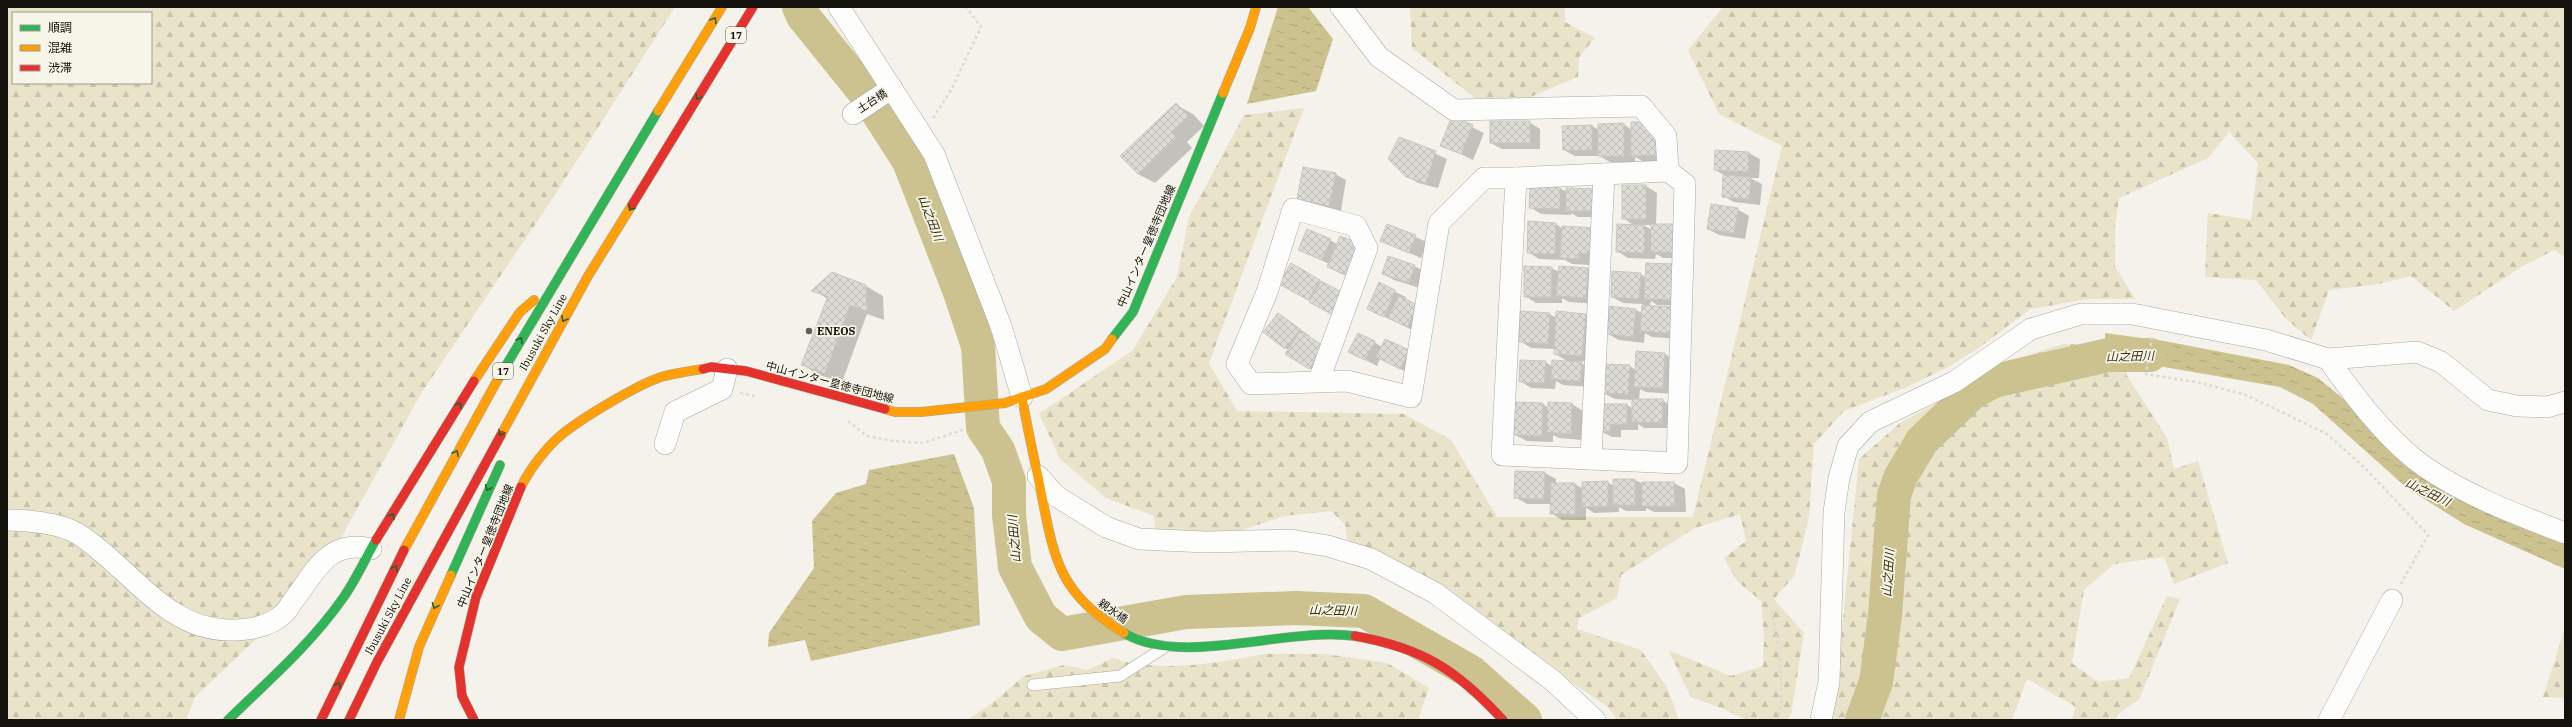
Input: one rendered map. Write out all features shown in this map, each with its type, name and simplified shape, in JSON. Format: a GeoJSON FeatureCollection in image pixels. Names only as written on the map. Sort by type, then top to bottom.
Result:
{"type":"FeatureCollection","features":[{"type":"Feature","properties":{"kind":"main road","name":"Ibusuki Sky Line"},"geometry":{"type":"LineString","coordinates":[[321,720],[382,592],[433,495],[554,282],[722,7]]}},
{"type":"Feature","properties":{"kind":"main road","name":"Ibusuki Sky Line"},"geometry":{"type":"LineString","coordinates":[[349,720],[384,648],[588,276],[753,7]]}},
{"type":"Feature","properties":{"kind":"main road","name":"中山インター皇徳寺団地線"},"geometry":{"type":"LineString","coordinates":[[474,720],[466,707],[459,686],[461,654],[476,597],[512,506],[526,477],[560,436],[642,385],[662,377],[711,367],[753,373],[895,412],[971,407],[1014,400],[1046,389],[1105,349],[1133,312],[1250,28],[1256,7]]}},
{"type":"Feature","properties":{"kind":"main road"},"geometry":{"type":"LineString","coordinates":[[544,378],[575,316],[588,276]]}},
{"type":"Feature","properties":{"kind":"main road"},"geometry":{"type":"LineString","coordinates":[[228,720],[279,673],[331,617],[362,571],[371,549],[461,400],[520,312],[554,282]]}},
{"type":"Feature","properties":{"kind":"main road","name":"親水橋"},"geometry":{"type":"LineString","coordinates":[[1014,400],[1038,476],[1055,559],[1070,586],[1089,609],[1116,631],[1165,647],[1198,647],[1308,634],[1340,634],[1379,642],[1418,654],[1451,671],[1481,696],[1503,720]]}},
{"type":"Feature","properties":{"kind":"main road"},"geometry":{"type":"LineString","coordinates":[[399,720],[419,647],[505,454]]}},
{"type":"Feature","properties":{"kind":"main road"},"geometry":{"type":"LineString","coordinates":[[238,720],[244,704]]}},
{"type":"Feature","properties":{"kind":"street"},"geometry":{"type":"LineString","coordinates":[[838,7],[934,154],[1001,326],[1014,400]]}},
{"type":"Feature","properties":{"kind":"street"},"geometry":{"type":"LineString","coordinates":[[1341,7],[1379,57],[1454,110],[1641,106],[1666,136],[1668,171]]}},
{"type":"Feature","properties":{"kind":"street","name":"土台橋"},"geometry":{"type":"LineString","coordinates":[[852,114],[892,88]]}},
{"type":"Feature","properties":{"kind":"street"},"geometry":{"type":"LineString","coordinates":[[1319,380],[1366,248],[1356,226],[1293,209],[1266,292],[1237,364],[1251,384],[1319,380],[1347,381],[1411,397],[1439,223],[1484,178],[1516,178],[1668,171],[1685,184],[1677,463],[1502,455],[1516,178]]}},
{"type":"Feature","properties":{"kind":"street"},"geometry":{"type":"LineString","coordinates":[[1591,459],[1604,174]]}},
{"type":"Feature","properties":{"kind":"street"},"geometry":{"type":"LineString","coordinates":[[1821,720],[1829,682],[1834,512],[1839,478],[1848,446],[1870,422],[1954,382],[2031,329],[2081,314],[2132,314],[2266,340],[2328,359],[2417,352],[2441,362],[2488,400],[2517,406],[2547,407],[2565,402]]}},
{"type":"Feature","properties":{"kind":"street"},"geometry":{"type":"LineString","coordinates":[[2328,359],[2345,384],[2393,438],[2424,467],[2467,492],[2565,533]]}},
{"type":"Feature","properties":{"kind":"street"},"geometry":{"type":"LineString","coordinates":[[664,444],[675,412],[722,389],[728,369]]}},
{"type":"Feature","properties":{"kind":"street"},"geometry":{"type":"LineString","coordinates":[[1038,476],[1056,496],[1075,508],[1106,527],[1139,539],[1206,542],[1290,540],[1328,546],[1371,559],[1435,593],[1552,680],[1596,720]]}},
{"type":"Feature","properties":{"kind":"street"},"geometry":{"type":"LineString","coordinates":[[7,520],[32,520],[77,534],[176,616],[207,628],[227,630],[252,629],[267,624],[283,615],[332,553],[346,546],[371,549]]}},
{"type":"Feature","properties":{"kind":"street"},"geometry":{"type":"LineString","coordinates":[[2329,720],[2392,600]]}},
{"type":"Feature","properties":{"kind":"lane"},"geometry":{"type":"LineString","coordinates":[[1033,685],[1120,676],[1165,647]]}},
{"type":"Feature","properties":{"kind":"path"},"geometry":{"type":"LineString","coordinates":[[921,135],[951,90],[981,27],[966,7]]}},
{"type":"Feature","properties":{"kind":"path"},"geometry":{"type":"LineString","coordinates":[[2155,318],[2146,374],[2201,383],[2246,395],[2327,434],[2365,468],[2428,535],[2392,600]]}},
{"type":"Feature","properties":{"kind":"path"},"geometry":{"type":"LineString","coordinates":[[1772,611],[1780,657],[1781,704],[1778,720]]}},
{"type":"Feature","properties":{"kind":"green space"},"geometry":{"type":"Polygon","coordinates":[[[7,7],[675,7],[551,201],[422,392],[317,581],[195,697],[186,720],[7,720],[7,7]]]}},
{"type":"Feature","properties":{"kind":"green space"},"geometry":{"type":"Polygon","coordinates":[[[1410,7],[1565,7],[1565,22],[1595,38],[1579,57],[1578,77],[1521,101],[1475,98],[1412,48],[1410,7]]]}},
{"type":"Feature","properties":{"kind":"green space"},"geometry":{"type":"Polygon","coordinates":[[[1723,7],[2565,7],[2565,257],[2554,250],[2523,266],[2454,311],[2411,276],[2379,284],[2329,290],[2311,340],[2286,319],[2256,280],[2205,277],[2208,213],[2251,220],[2258,163],[2229,132],[2208,158],[2119,198],[2115,226],[2115,266],[2135,299],[2089,299],[2030,309],[1980,347],[1950,366],[1907,387],[1844,411],[1814,444],[1809,516],[1801,551],[1794,576],[1774,599],[1804,633],[1791,715],[1787,720],[1747,720],[1724,709],[1691,697],[1668,650],[1731,676],[1763,666],[1764,636],[1761,601],[1737,581],[1724,558],[1746,541],[1740,514],[1695,528],[1621,575],[1617,598],[1579,618],[1577,629],[1641,650],[1667,687],[1679,720],[1617,720],[1608,707],[1571,682],[1534,665],[1418,571],[1348,544],[1345,524],[1331,511],[1285,516],[1223,536],[1156,541],[1154,516],[1106,498],[1060,459],[1039,414],[1133,350],[1177,277],[1189,217],[1244,115],[1304,108],[1209,363],[1237,411],[1404,414],[1451,440],[1497,517],[1693,517],[1782,146],[1719,114],[1688,50],[1723,7]]]}},
{"type":"Feature","properties":{"kind":"green space"},"geometry":{"type":"Polygon","coordinates":[[[2063,344],[2129,345],[2126,374],[2167,438],[2174,469],[2198,461],[2228,563],[2174,584],[2164,557],[2114,564],[2084,590],[2072,663],[2098,682],[2129,678],[2167,596],[2180,599],[2139,700],[2119,713],[2115,720],[2071,720],[2076,707],[2027,679],[2012,720],[1827,720],[1838,668],[1859,459],[1900,423],[2019,358],[2063,344]]]}},
{"type":"Feature","properties":{"kind":"green space"},"geometry":{"type":"Polygon","coordinates":[[[2565,628],[2565,698],[2543,697],[2565,628]]]}},
{"type":"Feature","properties":{"kind":"green space"},"geometry":{"type":"Polygon","coordinates":[[[1265,654],[1326,654],[1387,663],[1429,688],[1418,720],[967,720],[991,704],[1024,676],[1064,665],[1087,670],[1113,658],[1132,663],[1150,665],[1189,665],[1227,661],[1265,654]]]}},
{"type":"Feature","properties":{"kind":"water"},"geometry":{"type":"Polygon","coordinates":[[[1278,7],[1308,7],[1333,39],[1316,91],[1247,104],[1278,7]]]}},
{"type":"Feature","properties":{"kind":"water"},"geometry":{"type":"Polygon","coordinates":[[[2105,333],[2164,341],[2289,365],[2318,378],[2358,411],[2411,463],[2565,540],[2565,569],[2464,524],[2407,488],[2313,404],[2280,387],[2164,367],[2105,360],[2105,333]]]}},
{"type":"Feature","properties":{"kind":"water"},"geometry":{"type":"Polygon","coordinates":[[[954,454],[974,508],[980,625],[811,661],[805,640],[768,647],[769,633],[814,568],[812,521],[836,493],[866,484],[869,470],[954,454]]]}},
{"type":"Feature","properties":{"kind":"building"},"geometry":{"type":"Polygon","coordinates":[[[1176,103],[1188,116],[1171,132],[1176,138],[1138,174],[1120,156],[1176,103]]]}},
{"type":"Feature","properties":{"kind":"building"},"geometry":{"type":"Polygon","coordinates":[[[1452,116],[1473,125],[1461,154],[1440,146],[1452,116]]]}},
{"type":"Feature","properties":{"kind":"building"},"geometry":{"type":"Polygon","coordinates":[[[1490,121],[1530,121],[1530,143],[1490,143],[1490,121]]]}},
{"type":"Feature","properties":{"kind":"building"},"geometry":{"type":"Polygon","coordinates":[[[1631,122],[1648,122],[1657,137],[1658,155],[1631,156],[1631,122]]]}},
{"type":"Feature","properties":{"kind":"building"},"geometry":{"type":"Polygon","coordinates":[[[1624,123],[1624,156],[1598,156],[1598,124],[1624,123]]]}},
{"type":"Feature","properties":{"kind":"building"},"geometry":{"type":"Polygon","coordinates":[[[1592,125],[1592,150],[1563,150],[1562,126],[1592,125]]]}},
{"type":"Feature","properties":{"kind":"building"},"geometry":{"type":"Polygon","coordinates":[[[1399,137],[1436,151],[1426,183],[1406,177],[1388,159],[1399,137]]]}},
{"type":"Feature","properties":{"kind":"building"},"geometry":{"type":"Polygon","coordinates":[[[1715,150],[1749,152],[1748,172],[1714,170],[1715,150]]]}},
{"type":"Feature","properties":{"kind":"building"},"geometry":{"type":"Polygon","coordinates":[[[1303,167],[1336,173],[1329,206],[1297,199],[1303,167]]]}},
{"type":"Feature","properties":{"kind":"building"},"geometry":{"type":"Polygon","coordinates":[[[1723,175],[1751,177],[1749,199],[1722,197],[1723,175]]]}},
{"type":"Feature","properties":{"kind":"building"},"geometry":{"type":"Polygon","coordinates":[[[1622,185],[1646,185],[1646,219],[1622,219],[1622,185]]]}},
{"type":"Feature","properties":{"kind":"building"},"geometry":{"type":"Polygon","coordinates":[[[1530,186],[1560,187],[1560,209],[1529,208],[1530,186]]]}},
{"type":"Feature","properties":{"kind":"building"},"geometry":{"type":"Polygon","coordinates":[[[1566,188],[1596,189],[1595,211],[1566,211],[1566,188]]]}},
{"type":"Feature","properties":{"kind":"building"},"geometry":{"type":"Polygon","coordinates":[[[1711,204],[1738,208],[1734,233],[1707,229],[1711,204]]]}},
{"type":"Feature","properties":{"kind":"building"},"geometry":{"type":"Polygon","coordinates":[[[1528,221],[1556,223],[1555,254],[1527,253],[1528,221]]]}},
{"type":"Feature","properties":{"kind":"building"},"geometry":{"type":"Polygon","coordinates":[[[1387,224],[1416,235],[1409,253],[1380,241],[1387,224]]]}},
{"type":"Feature","properties":{"kind":"building"},"geometry":{"type":"Polygon","coordinates":[[[1617,224],[1645,225],[1644,253],[1616,252],[1617,224]]]}},
{"type":"Feature","properties":{"kind":"building"},"geometry":{"type":"Polygon","coordinates":[[[1651,224],[1678,224],[1678,252],[1651,252],[1651,224]]]}},
{"type":"Feature","properties":{"kind":"building"},"geometry":{"type":"Polygon","coordinates":[[[1562,226],[1595,228],[1594,254],[1579,253],[1579,259],[1560,258],[1562,226]]]}},
{"type":"Feature","properties":{"kind":"building"},"geometry":{"type":"Polygon","coordinates":[[[1307,229],[1331,239],[1322,260],[1298,250],[1307,229]]]}},
{"type":"Feature","properties":{"kind":"building"},"geometry":{"type":"Polygon","coordinates":[[[1340,236],[1360,244],[1347,275],[1327,267],[1340,236]]]}},
{"type":"Feature","properties":{"kind":"building"},"geometry":{"type":"Polygon","coordinates":[[[1388,256],[1415,265],[1409,283],[1382,274],[1388,256]]]}},
{"type":"Feature","properties":{"kind":"building"},"geometry":{"type":"Polygon","coordinates":[[[1291,263],[1320,280],[1308,300],[1279,284],[1291,263]]]}},
{"type":"Feature","properties":{"kind":"building"},"geometry":{"type":"Polygon","coordinates":[[[1646,263],[1674,264],[1673,300],[1644,299],[1646,263]]]}},
{"type":"Feature","properties":{"kind":"building"},"geometry":{"type":"Polygon","coordinates":[[[1524,266],[1552,267],[1551,297],[1524,297],[1524,266]]]}},
{"type":"Feature","properties":{"kind":"building"},"geometry":{"type":"Polygon","coordinates":[[[1559,266],[1588,268],[1586,298],[1556,296],[1559,266]]]}},
{"type":"Feature","properties":{"kind":"building"},"geometry":{"type":"Polygon","coordinates":[[[1612,271],[1641,273],[1639,299],[1611,297],[1612,271]]]}},
{"type":"Feature","properties":{"kind":"building"},"geometry":{"type":"Polygon","coordinates":[[[832,272],[866,285],[867,311],[850,305],[825,373],[801,365],[828,296],[811,291],[832,272]]]}},
{"type":"Feature","properties":{"kind":"building"},"geometry":{"type":"Polygon","coordinates":[[[1321,281],[1345,294],[1333,315],[1309,302],[1321,281]]]}},
{"type":"Feature","properties":{"kind":"building"},"geometry":{"type":"Polygon","coordinates":[[[1379,282],[1395,290],[1384,317],[1367,309],[1379,282]]]}},
{"type":"Feature","properties":{"kind":"building"},"geometry":{"type":"Polygon","coordinates":[[[1399,296],[1418,305],[1407,327],[1388,318],[1399,296]]]}},
{"type":"Feature","properties":{"kind":"building"},"geometry":{"type":"Polygon","coordinates":[[[1642,305],[1672,307],[1670,333],[1640,331],[1642,305]]]}},
{"type":"Feature","properties":{"kind":"building"},"geometry":{"type":"Polygon","coordinates":[[[1610,306],[1636,309],[1633,337],[1607,334],[1610,306]]]}},
{"type":"Feature","properties":{"kind":"building"},"geometry":{"type":"Polygon","coordinates":[[[1520,311],[1550,313],[1548,344],[1519,342],[1520,311]]]}},
{"type":"Feature","properties":{"kind":"building"},"geometry":{"type":"Polygon","coordinates":[[[1556,311],[1586,314],[1582,356],[1554,354],[1556,311]]]}},
{"type":"Feature","properties":{"kind":"building"},"geometry":{"type":"Polygon","coordinates":[[[1278,313],[1300,329],[1285,349],[1263,332],[1278,313]]]}},
{"type":"Feature","properties":{"kind":"building"},"geometry":{"type":"Polygon","coordinates":[[[1300,331],[1324,346],[1309,369],[1285,354],[1300,331]]]}},
{"type":"Feature","properties":{"kind":"building"},"geometry":{"type":"Polygon","coordinates":[[[1358,333],[1375,341],[1365,360],[1348,352],[1358,333]]]}},
{"type":"Feature","properties":{"kind":"building"},"geometry":{"type":"Polygon","coordinates":[[[1385,339],[1409,350],[1400,369],[1376,357],[1385,339]]]}},
{"type":"Feature","properties":{"kind":"building"},"geometry":{"type":"Polygon","coordinates":[[[1636,351],[1665,353],[1663,388],[1634,387],[1636,351]]]}},
{"type":"Feature","properties":{"kind":"building"},"geometry":{"type":"Polygon","coordinates":[[[1520,360],[1546,361],[1544,383],[1519,382],[1520,360]]]}},
{"type":"Feature","properties":{"kind":"building"},"geometry":{"type":"Polygon","coordinates":[[[1552,360],[1582,362],[1580,381],[1551,379],[1552,360]]]}},
{"type":"Feature","properties":{"kind":"building"},"geometry":{"type":"Polygon","coordinates":[[[1604,364],[1630,365],[1628,394],[1602,393],[1604,364]]]}},
{"type":"Feature","properties":{"kind":"building"},"geometry":{"type":"Polygon","coordinates":[[[1632,399],[1663,399],[1662,422],[1632,422],[1632,399]]]}},
{"type":"Feature","properties":{"kind":"building"},"geometry":{"type":"Polygon","coordinates":[[[1515,402],[1543,403],[1542,436],[1514,435],[1515,402]]]}},
{"type":"Feature","properties":{"kind":"building"},"geometry":{"type":"Polygon","coordinates":[[[1548,402],[1572,403],[1571,434],[1547,432],[1548,402]]]}},
{"type":"Feature","properties":{"kind":"building"},"geometry":{"type":"Polygon","coordinates":[[[1600,404],[1627,404],[1627,424],[1610,424],[1610,431],[1599,431],[1600,404]]]}},
{"type":"Feature","properties":{"kind":"building"},"geometry":{"type":"Polygon","coordinates":[[[1515,471],[1545,472],[1544,499],[1514,498],[1515,471]]]}},
{"type":"Feature","properties":{"kind":"building"},"geometry":{"type":"Polygon","coordinates":[[[1613,479],[1635,479],[1635,505],[1613,505],[1613,479]]]}},
{"type":"Feature","properties":{"kind":"building"},"geometry":{"type":"Polygon","coordinates":[[[1608,481],[1608,506],[1582,507],[1582,482],[1608,481]]]}},
{"type":"Feature","properties":{"kind":"building"},"geometry":{"type":"Polygon","coordinates":[[[1642,482],[1674,482],[1675,506],[1642,506],[1642,482]]]}},
{"type":"Feature","properties":{"kind":"building"},"geometry":{"type":"Polygon","coordinates":[[[1551,483],[1575,483],[1575,514],[1550,514],[1551,483]]]}},
{"type":"Feature","properties":{"kind":"waterway","name":"山之田川"},"geometry":{"type":"LineString","coordinates":[[799,7],[803,16],[866,94],[909,161],[960,292],[978,346],[983,428],[998,450],[1009,481],[1009,515],[1015,567],[1041,617],[1062,634],[1186,612],[1296,608],[1364,611],[1471,672],[1525,720]]}},
{"type":"Feature","properties":{"kind":"waterway","name":"山之田川"},"geometry":{"type":"LineString","coordinates":[[1862,720],[1876,682],[1885,615],[1894,495],[1901,476],[1922,441],[1973,392],[1994,381],[2108,355],[2150,355]]}},
{"type":"Feature","properties":{"kind":"traffic: fast"},"geometry":{"type":"LineString","coordinates":[[1112,339],[1133,312],[1223,93]]}},
{"type":"Feature","properties":{"kind":"traffic: fast"},"geometry":{"type":"LineString","coordinates":[[498,379],[658,111]]}},
{"type":"Feature","properties":{"kind":"traffic: fast"},"geometry":{"type":"LineString","coordinates":[[451,575],[500,465]]}},
{"type":"Feature","properties":{"kind":"traffic: fast"},"geometry":{"type":"LineString","coordinates":[[228,720],[303,647],[331,615],[352,584],[376,540]]}},
{"type":"Feature","properties":{"kind":"traffic: fast"},"geometry":{"type":"LineString","coordinates":[[1124,633],[1148,643],[1175,647],[1205,647],[1328,634],[1355,636]]}},
{"type":"Feature","properties":{"kind":"traffic: slow"},"geometry":{"type":"LineString","coordinates":[[658,111],[722,7]]}},
{"type":"Feature","properties":{"kind":"traffic: slow"},"geometry":{"type":"LineString","coordinates":[[1223,93],[1250,28],[1256,7]]}},
{"type":"Feature","properties":{"kind":"traffic: slow"},"geometry":{"type":"LineString","coordinates":[[501,435],[588,276],[632,205]]}},
{"type":"Feature","properties":{"kind":"traffic: slow"},"geometry":{"type":"LineString","coordinates":[[474,381],[520,312],[534,300]]}},
{"type":"Feature","properties":{"kind":"traffic: slow"},"geometry":{"type":"LineString","coordinates":[[885,409],[895,412],[921,412],[1005,403],[1046,389],[1105,349],[1112,339]]}},
{"type":"Feature","properties":{"kind":"traffic: slow"},"geometry":{"type":"LineString","coordinates":[[521,487],[533,467],[549,447],[560,436],[581,421],[609,403],[651,381],[672,374],[703,369]]}},
{"type":"Feature","properties":{"kind":"traffic: slow"},"geometry":{"type":"LineString","coordinates":[[404,550],[498,379]]}},
{"type":"Feature","properties":{"kind":"traffic: slow"},"geometry":{"type":"LineString","coordinates":[[1022,397],[1050,534],[1062,571],[1072,588],[1085,603],[1102,618],[1124,633]]}},
{"type":"Feature","properties":{"kind":"traffic: slow"},"geometry":{"type":"LineString","coordinates":[[399,720],[419,647],[451,575]]}},
{"type":"Feature","properties":{"kind":"traffic: jam"},"geometry":{"type":"LineString","coordinates":[[632,205],[753,7]]}},
{"type":"Feature","properties":{"kind":"traffic: jam"},"geometry":{"type":"LineString","coordinates":[[703,369],[711,367],[746,371],[885,409]]}},
{"type":"Feature","properties":{"kind":"traffic: jam"},"geometry":{"type":"LineString","coordinates":[[376,540],[474,381]]}},
{"type":"Feature","properties":{"kind":"traffic: jam"},"geometry":{"type":"LineString","coordinates":[[349,720],[377,662],[501,435]]}},
{"type":"Feature","properties":{"kind":"traffic: jam"},"geometry":{"type":"LineString","coordinates":[[474,720],[462,696],[459,667],[476,597],[521,487]]}},
{"type":"Feature","properties":{"kind":"traffic: jam"},"geometry":{"type":"LineString","coordinates":[[321,720],[404,550]]}},
{"type":"Feature","properties":{"kind":"traffic: jam"},"geometry":{"type":"LineString","coordinates":[[1355,636],[1400,647],[1437,664],[1470,687],[1503,720]]}},
{"type":"Feature","properties":{"kind":"place","name":"ENEOS"},"geometry":{"type":"Point","coordinates":[809,331]}}]}
